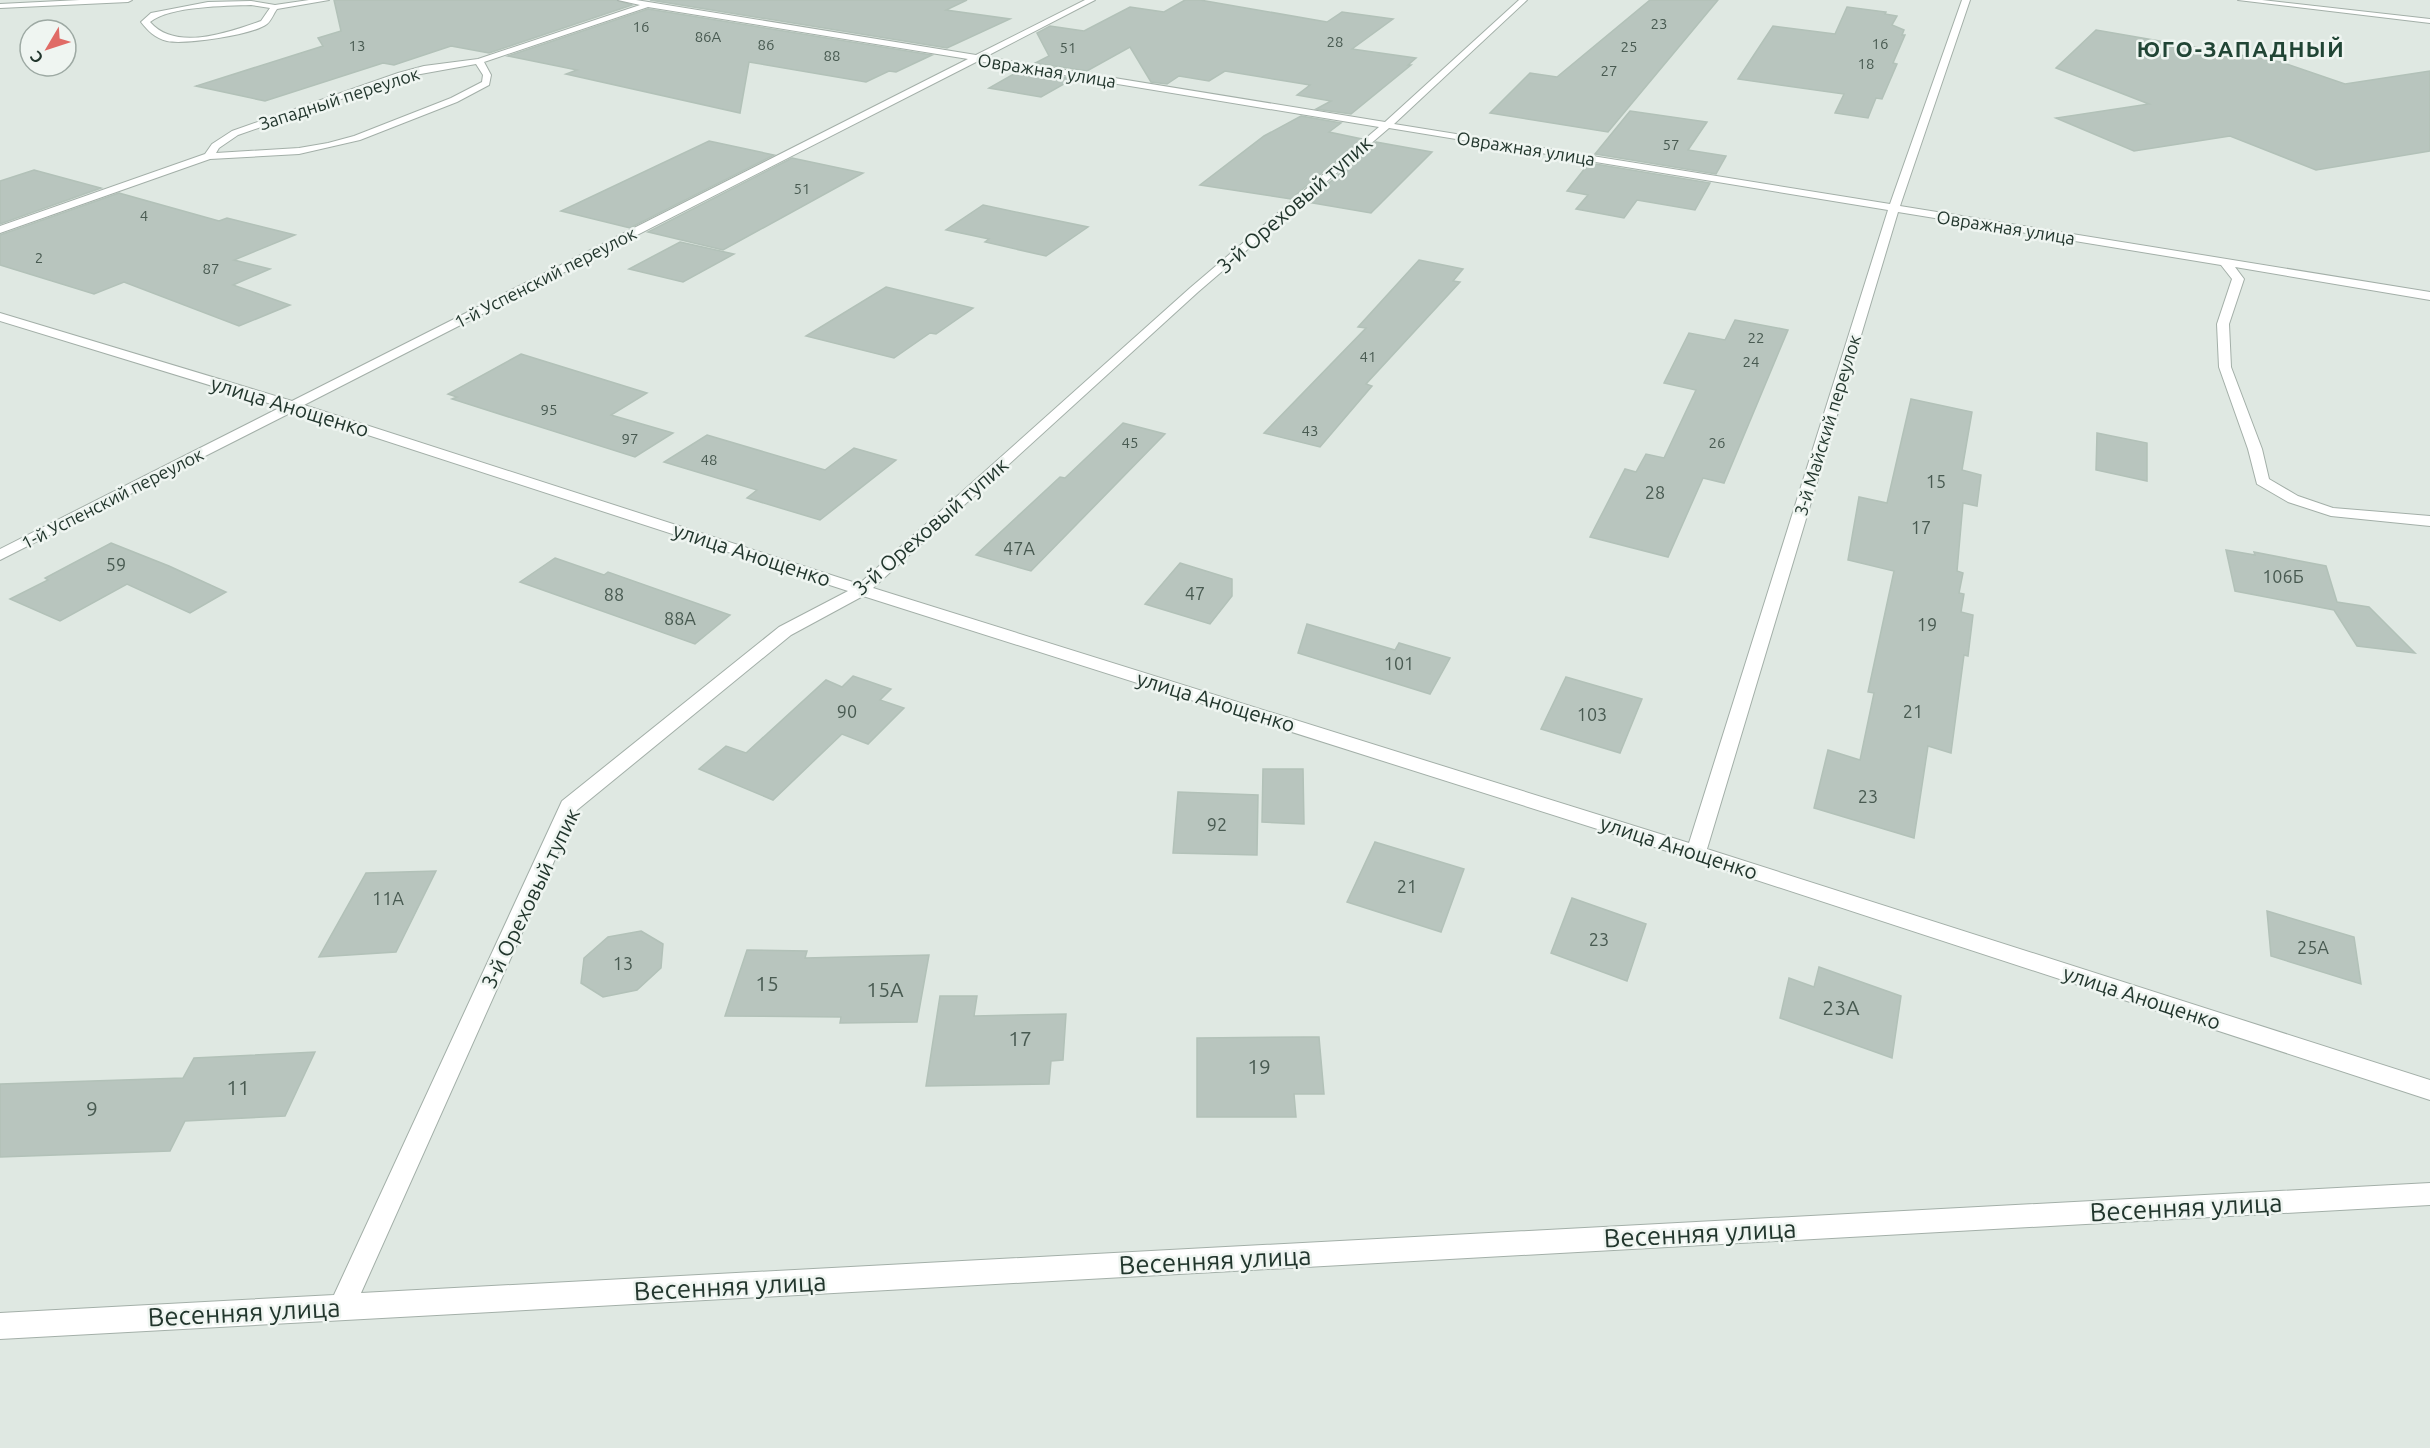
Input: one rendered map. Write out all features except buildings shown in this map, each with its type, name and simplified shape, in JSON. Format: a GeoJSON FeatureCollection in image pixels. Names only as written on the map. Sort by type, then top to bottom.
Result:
{"type":"FeatureCollection","features":[{"type":"Feature","properties":{"kind":"street"},"geometry":{"type":"LineString","coordinates":[[0,6],[128,0]]}},
{"type":"Feature","properties":{"kind":"street"},"geometry":{"type":"LineString","coordinates":[[275,7],[264,23],[208,37],[171,39],[158,35],[145,21],[163,12],[208,4],[251,3],[275,7],[325,0]]}},
{"type":"Feature","properties":{"kind":"street","name":"Овражная улица"},"geometry":{"type":"LineString","coordinates":[[622,0],[2430,296]]}},
{"type":"Feature","properties":{"kind":"street","name":"1-й Успенский переулок"},"geometry":{"type":"LineString","coordinates":[[0,555],[1091,0]]}},
{"type":"Feature","properties":{"kind":"street","name":"3-й Ореховый тупик"},"geometry":{"type":"LineString","coordinates":[[342,1307],[569,806],[784,631],[862,590],[1194,290],[1387,125],[1523,0]]}},
{"type":"Feature","properties":{"kind":"street","name":"3-й Майский переулок"},"geometry":{"type":"LineString","coordinates":[[1696,853],[1894,209],[1966,0]]}},
{"type":"Feature","properties":{"kind":"street"},"geometry":{"type":"LineString","coordinates":[[2242,0],[2430,21]]}},
{"type":"Feature","properties":{"kind":"street"},"geometry":{"type":"LineString","coordinates":[[2324,0],[2326,9]]}},
{"type":"Feature","properties":{"kind":"street","name":"Западный переулок"},"geometry":{"type":"LineString","coordinates":[[209,156],[215,146],[235,133],[264,121],[401,75],[424,69],[479,62],[649,5]]}},
{"type":"Feature","properties":{"kind":"street","name":"Западный переулок"},"geometry":{"type":"LineString","coordinates":[[0,230],[209,156],[299,151],[357,138],[454,100],[486,83],[487,75],[481,69],[479,62]]}},
{"type":"Feature","properties":{"kind":"street"},"geometry":{"type":"LineString","coordinates":[[2225,263],[2238,279],[2223,324],[2225,367],[2255,450],[2262,481],[2293,499],[2331,512],[2430,521]]}},
{"type":"Feature","properties":{"kind":"street","name":"улица Анощенко"},"geometry":{"type":"LineString","coordinates":[[0,317],[293,406],[862,590],[1696,853],[2430,1090]]}},
{"type":"Feature","properties":{"kind":"street","name":"Весенняя улица"},"geometry":{"type":"LineString","coordinates":[[0,1326],[2430,1194]]}},
{"type":"Feature","properties":{"kind":"district","name":"ЮГО-ЗАПАДНЫЙ"},"geometry":{"type":"Point","coordinates":[2241,48]}}]}
